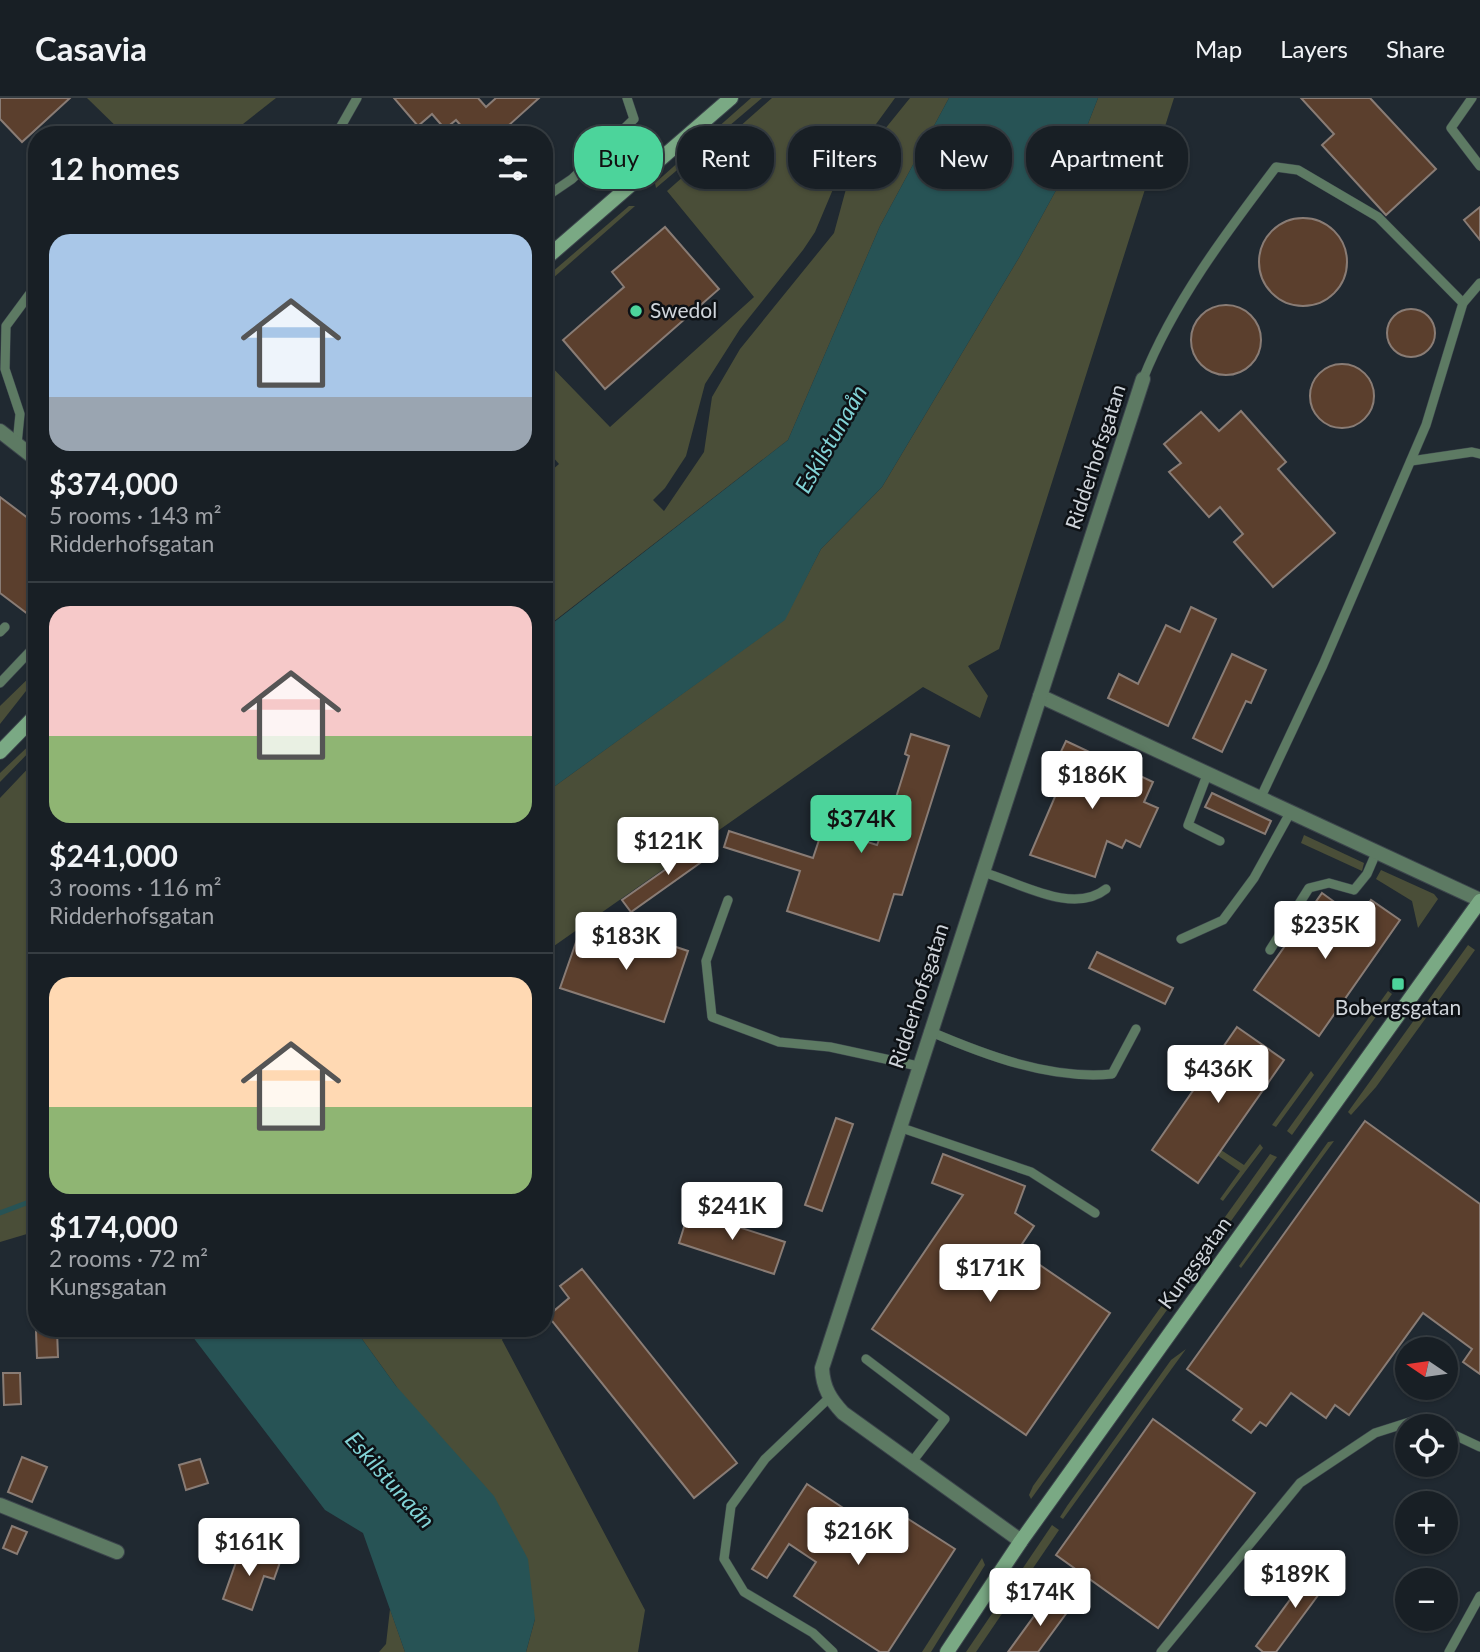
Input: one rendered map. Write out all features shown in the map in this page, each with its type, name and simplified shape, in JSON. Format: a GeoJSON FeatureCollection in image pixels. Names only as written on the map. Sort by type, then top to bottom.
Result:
{"type":"FeatureCollection","features":[{"type":"Feature","properties":{"kind":"main road"},"geometry":{"type":"LineString","coordinates":[[553,252],[731,98]]}},
{"type":"Feature","properties":{"kind":"main road"},"geometry":{"type":"LineString","coordinates":[[0,752],[28,723]]}},
{"type":"Feature","properties":{"kind":"main road","name":"Kungsgatan"},"geometry":{"type":"LineString","coordinates":[[947,1652],[1021,1541],[1480,901]]}},
{"type":"Feature","properties":{"kind":"street","name":"Ridderhofsgatan"},"geometry":{"type":"LineString","coordinates":[[830,1398],[822,1383],[825,1352],[1143,379]]}},
{"type":"Feature","properties":{"kind":"street"},"geometry":{"type":"LineString","coordinates":[[0,431],[28,453]]}},
{"type":"Feature","properties":{"kind":"street"},"geometry":{"type":"LineString","coordinates":[[1040,696],[1480,901]]}},
{"type":"Feature","properties":{"kind":"street"},"geometry":{"type":"LineString","coordinates":[[830,1398],[843,1413],[1021,1541]]}},
{"type":"Feature","properties":{"kind":"street"},"geometry":{"type":"LineString","coordinates":[[0,1505],[117,1552]]}},
{"type":"Feature","properties":{"kind":"lane"},"geometry":{"type":"LineString","coordinates":[[341,126],[357,98]]}},
{"type":"Feature","properties":{"kind":"lane"},"geometry":{"type":"LineString","coordinates":[[553,192],[572,179],[634,119],[627,98]]}},
{"type":"Feature","properties":{"kind":"lane"},"geometry":{"type":"LineString","coordinates":[[1472,98],[1451,128],[1480,166]]}},
{"type":"Feature","properties":{"kind":"lane"},"geometry":{"type":"LineString","coordinates":[[1143,379],[1159,338],[1243,211],[1276,167],[1298,170],[1378,217],[1463,303]]}},
{"type":"Feature","properties":{"kind":"lane"},"geometry":{"type":"LineString","coordinates":[[1260,799],[1323,665],[1426,425],[1463,303],[1480,283]]}},
{"type":"Feature","properties":{"kind":"lane"},"geometry":{"type":"LineString","coordinates":[[17,444],[20,414],[5,369],[6,326],[28,296]]}},
{"type":"Feature","properties":{"kind":"lane"},"geometry":{"type":"LineString","coordinates":[[1411,461],[1472,452],[1480,454]]}},
{"type":"Feature","properties":{"kind":"lane"},"geometry":{"type":"LineString","coordinates":[[0,683],[28,653]]}},
{"type":"Feature","properties":{"kind":"lane"},"geometry":{"type":"LineString","coordinates":[[1207,775],[1188,825],[1220,841]]}},
{"type":"Feature","properties":{"kind":"lane"},"geometry":{"type":"LineString","coordinates":[[1181,939],[1223,920],[1254,878],[1290,813]]}},
{"type":"Feature","properties":{"kind":"lane"},"geometry":{"type":"LineString","coordinates":[[1270,950],[1309,888],[1329,883],[1354,890],[1367,874],[1376,853]]}},
{"type":"Feature","properties":{"kind":"lane"},"geometry":{"type":"LineString","coordinates":[[982,872],[1060,899],[1097,895],[1106,888]]}},
{"type":"Feature","properties":{"kind":"lane"},"geometry":{"type":"LineString","coordinates":[[728,900],[705,961],[712,1017],[779,1042],[830,1047],[918,1066]]}},
{"type":"Feature","properties":{"kind":"lane"},"geometry":{"type":"LineString","coordinates":[[929,1031],[998,1057],[1083,1077],[1112,1074],[1136,1029]]}},
{"type":"Feature","properties":{"kind":"lane"},"geometry":{"type":"LineString","coordinates":[[899,1127],[1031,1172],[1095,1213]]}},
{"type":"Feature","properties":{"kind":"lane"},"geometry":{"type":"LineString","coordinates":[[866,1359],[945,1419],[912,1462]]}},
{"type":"Feature","properties":{"kind":"lane"},"geometry":{"type":"LineString","coordinates":[[830,1398],[765,1460],[731,1506],[724,1559],[744,1592],[814,1633],[833,1652]]}},
{"type":"Feature","properties":{"kind":"lane"},"geometry":{"type":"LineString","coordinates":[[1161,1652],[1300,1483],[1375,1433],[1395,1427]]}},
{"type":"Feature","properties":{"kind":"lane"},"geometry":{"type":"LineString","coordinates":[[1458,1437],[1480,1447]]}},
{"type":"Feature","properties":{"kind":"lane"},"geometry":{"type":"LineString","coordinates":[[1449,1652],[1480,1596]]}},
{"type":"Feature","properties":{"kind":"shaded area"},"geometry":{"type":"Polygon","coordinates":[[[87,98],[276,98],[240,126],[116,126],[87,98]]]}},
{"type":"Feature","properties":{"kind":"shaded area"},"geometry":{"type":"Polygon","coordinates":[[[751,98],[762,98],[729,126],[719,126],[751,98]]]}},
{"type":"Feature","properties":{"kind":"shaded area"},"geometry":{"type":"Polygon","coordinates":[[[772,98],[895,98],[875,126],[788,126],[788,189],[833,189],[815,232],[740,329],[705,384],[686,456],[665,488],[653,500],[664,511],[704,452],[712,397],[740,349],[834,233],[846,189],[900,189],[880,226],[788,440],[553,622],[553,469],[559,464],[553,457],[553,368],[610,427],[754,297],[667,191],[677,182],[677,189],[774,189],[774,126],[740,126],[772,98]]]}},
{"type":"Feature","properties":{"kind":"shaded area"},"geometry":{"type":"Polygon","coordinates":[[[910,98],[949,98],[934,126],[915,126],[915,161],[901,187],[901,126],[887,126],[910,98]]]}},
{"type":"Feature","properties":{"kind":"shaded area"},"geometry":{"type":"Polygon","coordinates":[[[1098,98],[1174,98],[1165,126],[1087,126],[1098,98]]]}},
{"type":"Feature","properties":{"kind":"shaded area"},"geometry":{"type":"Polygon","coordinates":[[[677,164],[677,170],[663,182],[663,176],[677,164]]]}},
{"type":"Feature","properties":{"kind":"shaded area"},"geometry":{"type":"Polygon","coordinates":[[[1057,189],[1145,189],[999,649],[968,666],[988,696],[980,718],[923,687],[553,947],[553,787],[784,620],[821,549],[882,487],[1020,256],[1057,189]]]}},
{"type":"Feature","properties":{"kind":"shaded area"},"geometry":{"type":"Polygon","coordinates":[[[629,206],[635,206],[553,278],[553,271],[629,206]]]}},
{"type":"Feature","properties":{"kind":"shaded area"},"geometry":{"type":"Polygon","coordinates":[[[28,679],[28,688],[0,724],[0,706],[28,679]]]}},
{"type":"Feature","properties":{"kind":"shaded area"},"geometry":{"type":"Polygon","coordinates":[[[28,747],[28,753],[0,782],[0,773],[28,747]]]}},
{"type":"Feature","properties":{"kind":"shaded area"},"geometry":{"type":"Polygon","coordinates":[[[28,768],[28,1234],[0,1242],[0,798],[28,768]]]}},
{"type":"Feature","properties":{"kind":"shaded area"},"geometry":{"type":"Polygon","coordinates":[[[1304,835],[1364,863],[1362,871],[1301,843],[1304,835]]]}},
{"type":"Feature","properties":{"kind":"shaded area"},"geometry":{"type":"Polygon","coordinates":[[[1381,870],[1434,894],[1438,899],[1418,928],[1412,901],[1376,879],[1381,870]]]}},
{"type":"Feature","properties":{"kind":"shaded area"},"geometry":{"type":"Polygon","coordinates":[[[1468,945],[1475,950],[1376,1087],[1351,1115],[1348,1112],[1468,945]]]}},
{"type":"Feature","properties":{"kind":"shaded area"},"geometry":{"type":"Polygon","coordinates":[[[1388,991],[1392,994],[1292,1135],[1287,1131],[1388,991]]]}},
{"type":"Feature","properties":{"kind":"shaded area"},"geometry":{"type":"Polygon","coordinates":[[[1311,1071],[1314,1075],[1276,1127],[1272,1125],[1311,1071]]]}},
{"type":"Feature","properties":{"kind":"shaded area"},"geometry":{"type":"Polygon","coordinates":[[[1334,1141],[1241,1268],[1239,1266],[1328,1142],[1334,1141]]]}},
{"type":"Feature","properties":{"kind":"shaded area"},"geometry":{"type":"Polygon","coordinates":[[[1260,1144],[1263,1148],[1223,1201],[1220,1199],[1240,1171],[1217,1155],[1221,1150],[1244,1165],[1260,1144]]]}},
{"type":"Feature","properties":{"kind":"shaded area"},"geometry":{"type":"Polygon","coordinates":[[[1270,1154],[1277,1157],[1031,1499],[1029,1495],[1033,1486],[1270,1154]]]}},
{"type":"Feature","properties":{"kind":"shaded area"},"geometry":{"type":"Polygon","coordinates":[[[361,1337],[504,1337],[502,1340],[645,1610],[638,1652],[526,1652],[535,1619],[396,1386],[361,1337]]]}},
{"type":"Feature","properties":{"kind":"shaded area"},"geometry":{"type":"Polygon","coordinates":[[[1186,1349],[1063,1519],[1060,1517],[1171,1360],[1186,1349]]]}},
{"type":"Feature","properties":{"kind":"shaded area"},"geometry":{"type":"Polygon","coordinates":[[[1052,1525],[1059,1530],[976,1652],[966,1652],[1052,1525]]]}},
{"type":"Feature","properties":{"kind":"shaded area"},"geometry":{"type":"Polygon","coordinates":[[[982,1558],[985,1565],[931,1652],[922,1652],[982,1558]]]}},
{"type":"Feature","properties":{"kind":"shaded area"},"geometry":{"type":"Polygon","coordinates":[[[390,1609],[405,1652],[379,1652],[386,1644],[390,1609]]]}},
{"type":"Feature","properties":{"kind":"water","name":"Eskilstunaån"},"geometry":{"type":"Polygon","coordinates":[[[949,98],[1098,98],[1087,126],[1026,126],[1026,189],[1057,189],[1020,256],[882,487],[821,549],[785,620],[553,788],[553,623],[788,440],[880,226],[915,161],[915,189],[1012,189],[1012,126],[934,126],[949,98]]]}},
{"type":"Feature","properties":{"kind":"water","name":"Eskilstunaån"},"geometry":{"type":"Polygon","coordinates":[[[193,1337],[361,1337],[396,1386],[494,1496],[528,1559],[535,1619],[526,1652],[405,1652],[363,1533],[325,1510],[193,1337]]]}},
{"type":"Feature","properties":{"kind":"building"},"geometry":{"type":"Polygon","coordinates":[[[0,98],[70,98],[39,126],[28,126],[28,136],[22,142],[0,119],[0,98]]]}},
{"type":"Feature","properties":{"kind":"building"},"geometry":{"type":"Polygon","coordinates":[[[394,98],[478,98],[486,107],[496,98],[539,98],[508,126],[461,126],[456,120],[449,126],[442,126],[432,114],[418,126],[394,98]]]}},
{"type":"Feature","properties":{"kind":"building"},"geometry":{"type":"Polygon","coordinates":[[[1301,98],[1370,98],[1436,169],[1386,215],[1322,145],[1334,134],[1301,98]]]}},
{"type":"Feature","properties":{"kind":"building"},"geometry":{"type":"Polygon","coordinates":[[[1480,207],[1480,240],[1464,220],[1480,207]]]}},
{"type":"Feature","properties":{"kind":"building"},"geometry":{"type":"Polygon","coordinates":[[[1303,218],[1320,222],[1334,231],[1343,245],[1347,262],[1343,279],[1334,293],[1320,302],[1303,306],[1286,302],[1272,293],[1263,279],[1259,262],[1263,245],[1272,231],[1286,222],[1303,218]]]}},
{"type":"Feature","properties":{"kind":"building"},"geometry":{"type":"Polygon","coordinates":[[[665,227],[719,289],[605,389],[563,340],[624,287],[612,272],[665,227]]]}},
{"type":"Feature","properties":{"kind":"building"},"geometry":{"type":"Polygon","coordinates":[[[1233,305],[1246,311],[1255,320],[1259,326],[1259,354],[1251,365],[1240,373],[1219,375],[1201,365],[1193,354],[1191,333],[1201,315],[1212,307],[1233,305]]]}},
{"type":"Feature","properties":{"kind":"building"},"geometry":{"type":"Polygon","coordinates":[[[1411,309],[1428,316],[1435,333],[1428,350],[1411,357],[1394,350],[1387,333],[1394,316],[1411,309]]]}},
{"type":"Feature","properties":{"kind":"building"},"geometry":{"type":"Polygon","coordinates":[[[1342,364],[1354,366],[1365,373],[1372,384],[1372,408],[1365,419],[1354,426],[1342,428],[1330,426],[1319,419],[1312,408],[1310,396],[1312,384],[1319,373],[1330,366],[1342,364]]]}},
{"type":"Feature","properties":{"kind":"building"},"geometry":{"type":"Polygon","coordinates":[[[1241,411],[1286,462],[1278,469],[1335,533],[1273,587],[1234,542],[1243,534],[1220,507],[1209,517],[1169,472],[1181,463],[1164,444],[1201,412],[1219,431],[1241,411]]]}},
{"type":"Feature","properties":{"kind":"building"},"geometry":{"type":"Polygon","coordinates":[[[0,497],[28,518],[28,614],[0,593],[0,497]]]}},
{"type":"Feature","properties":{"kind":"building"},"geometry":{"type":"Polygon","coordinates":[[[1191,607],[1216,619],[1168,726],[1108,698],[1119,674],[1138,684],[1166,625],[1180,632],[1191,607]]]}},
{"type":"Feature","properties":{"kind":"building"},"geometry":{"type":"Polygon","coordinates":[[[1232,654],[1266,670],[1251,703],[1246,701],[1222,752],[1193,738],[1232,654]]]}},
{"type":"Feature","properties":{"kind":"building"},"geometry":{"type":"Polygon","coordinates":[[[911,734],[949,746],[902,895],[894,894],[879,941],[787,911],[800,871],[724,847],[729,831],[813,858],[823,828],[877,845],[881,835],[884,836],[909,756],[905,754],[911,734]]]}},
{"type":"Feature","properties":{"kind":"building"},"geometry":{"type":"Polygon","coordinates":[[[1066,741],[1153,782],[1144,802],[1158,808],[1140,847],[1126,840],[1122,848],[1107,841],[1095,877],[1030,855],[1060,785],[1048,779],[1066,741]]]}},
{"type":"Feature","properties":{"kind":"building"},"geometry":{"type":"Polygon","coordinates":[[[1212,793],[1271,821],[1265,834],[1205,807],[1212,793]]]}},
{"type":"Feature","properties":{"kind":"building"},"geometry":{"type":"Polygon","coordinates":[[[706,841],[714,853],[631,912],[622,900],[706,841]]]}},
{"type":"Feature","properties":{"kind":"building"},"geometry":{"type":"Polygon","coordinates":[[[1322,893],[1358,919],[1371,900],[1400,920],[1319,1036],[1254,990],[1322,893]]]}},
{"type":"Feature","properties":{"kind":"building"},"geometry":{"type":"Polygon","coordinates":[[[581,928],[624,943],[628,931],[688,951],[664,1022],[560,988],[581,928]]]}},
{"type":"Feature","properties":{"kind":"building"},"geometry":{"type":"Polygon","coordinates":[[[1097,952],[1173,988],[1165,1004],[1089,968],[1097,952]]]}},
{"type":"Feature","properties":{"kind":"building"},"geometry":{"type":"Polygon","coordinates":[[[1237,1027],[1284,1060],[1198,1183],[1152,1150],[1237,1027]]]}},
{"type":"Feature","properties":{"kind":"building"},"geometry":{"type":"Polygon","coordinates":[[[836,1118],[853,1124],[822,1211],[805,1205],[836,1118]]]}},
{"type":"Feature","properties":{"kind":"building"},"geometry":{"type":"Polygon","coordinates":[[[1365,1121],[1480,1204],[1480,1374],[1463,1362],[1472,1349],[1423,1313],[1406,1337],[1395,1337],[1395,1352],[1349,1415],[1335,1405],[1326,1418],[1291,1393],[1266,1426],[1260,1422],[1251,1433],[1233,1420],[1242,1409],[1187,1369],[1365,1121]]]}},
{"type":"Feature","properties":{"kind":"building"},"geometry":{"type":"Polygon","coordinates":[[[943,1154],[1025,1186],[1015,1213],[1034,1226],[1018,1250],[1110,1313],[1026,1435],[872,1329],[963,1195],[932,1183],[943,1154]]]}},
{"type":"Feature","properties":{"kind":"building"},"geometry":{"type":"Polygon","coordinates":[[[689,1211],[785,1242],[774,1274],[679,1243],[689,1211]]]}},
{"type":"Feature","properties":{"kind":"building"},"geometry":{"type":"Polygon","coordinates":[[[582,1269],[737,1463],[694,1498],[553,1322],[553,1312],[569,1298],[560,1286],[582,1269]]]}},
{"type":"Feature","properties":{"kind":"building"},"geometry":{"type":"Polygon","coordinates":[[[36,1337],[57,1337],[58,1357],[37,1358],[36,1337]]]}},
{"type":"Feature","properties":{"kind":"building"},"geometry":{"type":"Polygon","coordinates":[[[3,1373],[20,1373],[21,1404],[4,1405],[3,1373]]]}},
{"type":"Feature","properties":{"kind":"building"},"geometry":{"type":"Polygon","coordinates":[[[1153,1419],[1255,1493],[1158,1628],[1056,1555],[1153,1419]]]}},
{"type":"Feature","properties":{"kind":"building"},"geometry":{"type":"Polygon","coordinates":[[[22,1457],[47,1467],[32,1502],[8,1492],[22,1457]]]}},
{"type":"Feature","properties":{"kind":"building"},"geometry":{"type":"Polygon","coordinates":[[[200,1459],[208,1483],[186,1490],[179,1465],[200,1459]]]}},
{"type":"Feature","properties":{"kind":"building"},"geometry":{"type":"Polygon","coordinates":[[[807,1484],[887,1537],[902,1515],[955,1549],[888,1652],[880,1652],[794,1596],[816,1562],[789,1544],[767,1578],[752,1569],[807,1484]]]}},
{"type":"Feature","properties":{"kind":"building"},"geometry":{"type":"Polygon","coordinates":[[[12,1526],[27,1532],[17,1554],[3,1548],[12,1526]]]}},
{"type":"Feature","properties":{"kind":"building"},"geometry":{"type":"Polygon","coordinates":[[[241,1548],[280,1562],[274,1579],[264,1576],[252,1610],[223,1599],[241,1548]]]}},
{"type":"Feature","properties":{"kind":"building"},"geometry":{"type":"Polygon","coordinates":[[[1317,1563],[1333,1575],[1276,1652],[1263,1652],[1256,1646],[1317,1563]]]}},
{"type":"Feature","properties":{"kind":"building"},"geometry":{"type":"Polygon","coordinates":[[[1048,1597],[1068,1611],[1038,1652],[1008,1652],[1048,1597]]]}},
{"type":"Feature","properties":{"kind":"waterway"},"geometry":{"type":"LineString","coordinates":[[0,1213],[28,1202]]}},
{"type":"Feature","properties":{"kind":"place","name":"Swedol"},"geometry":{"type":"Point","coordinates":[636,311]}},
{"type":"Feature","properties":{"kind":"place","name":"Bobergsgatan"},"geometry":{"type":"Point","coordinates":[1398,984]}}]}
